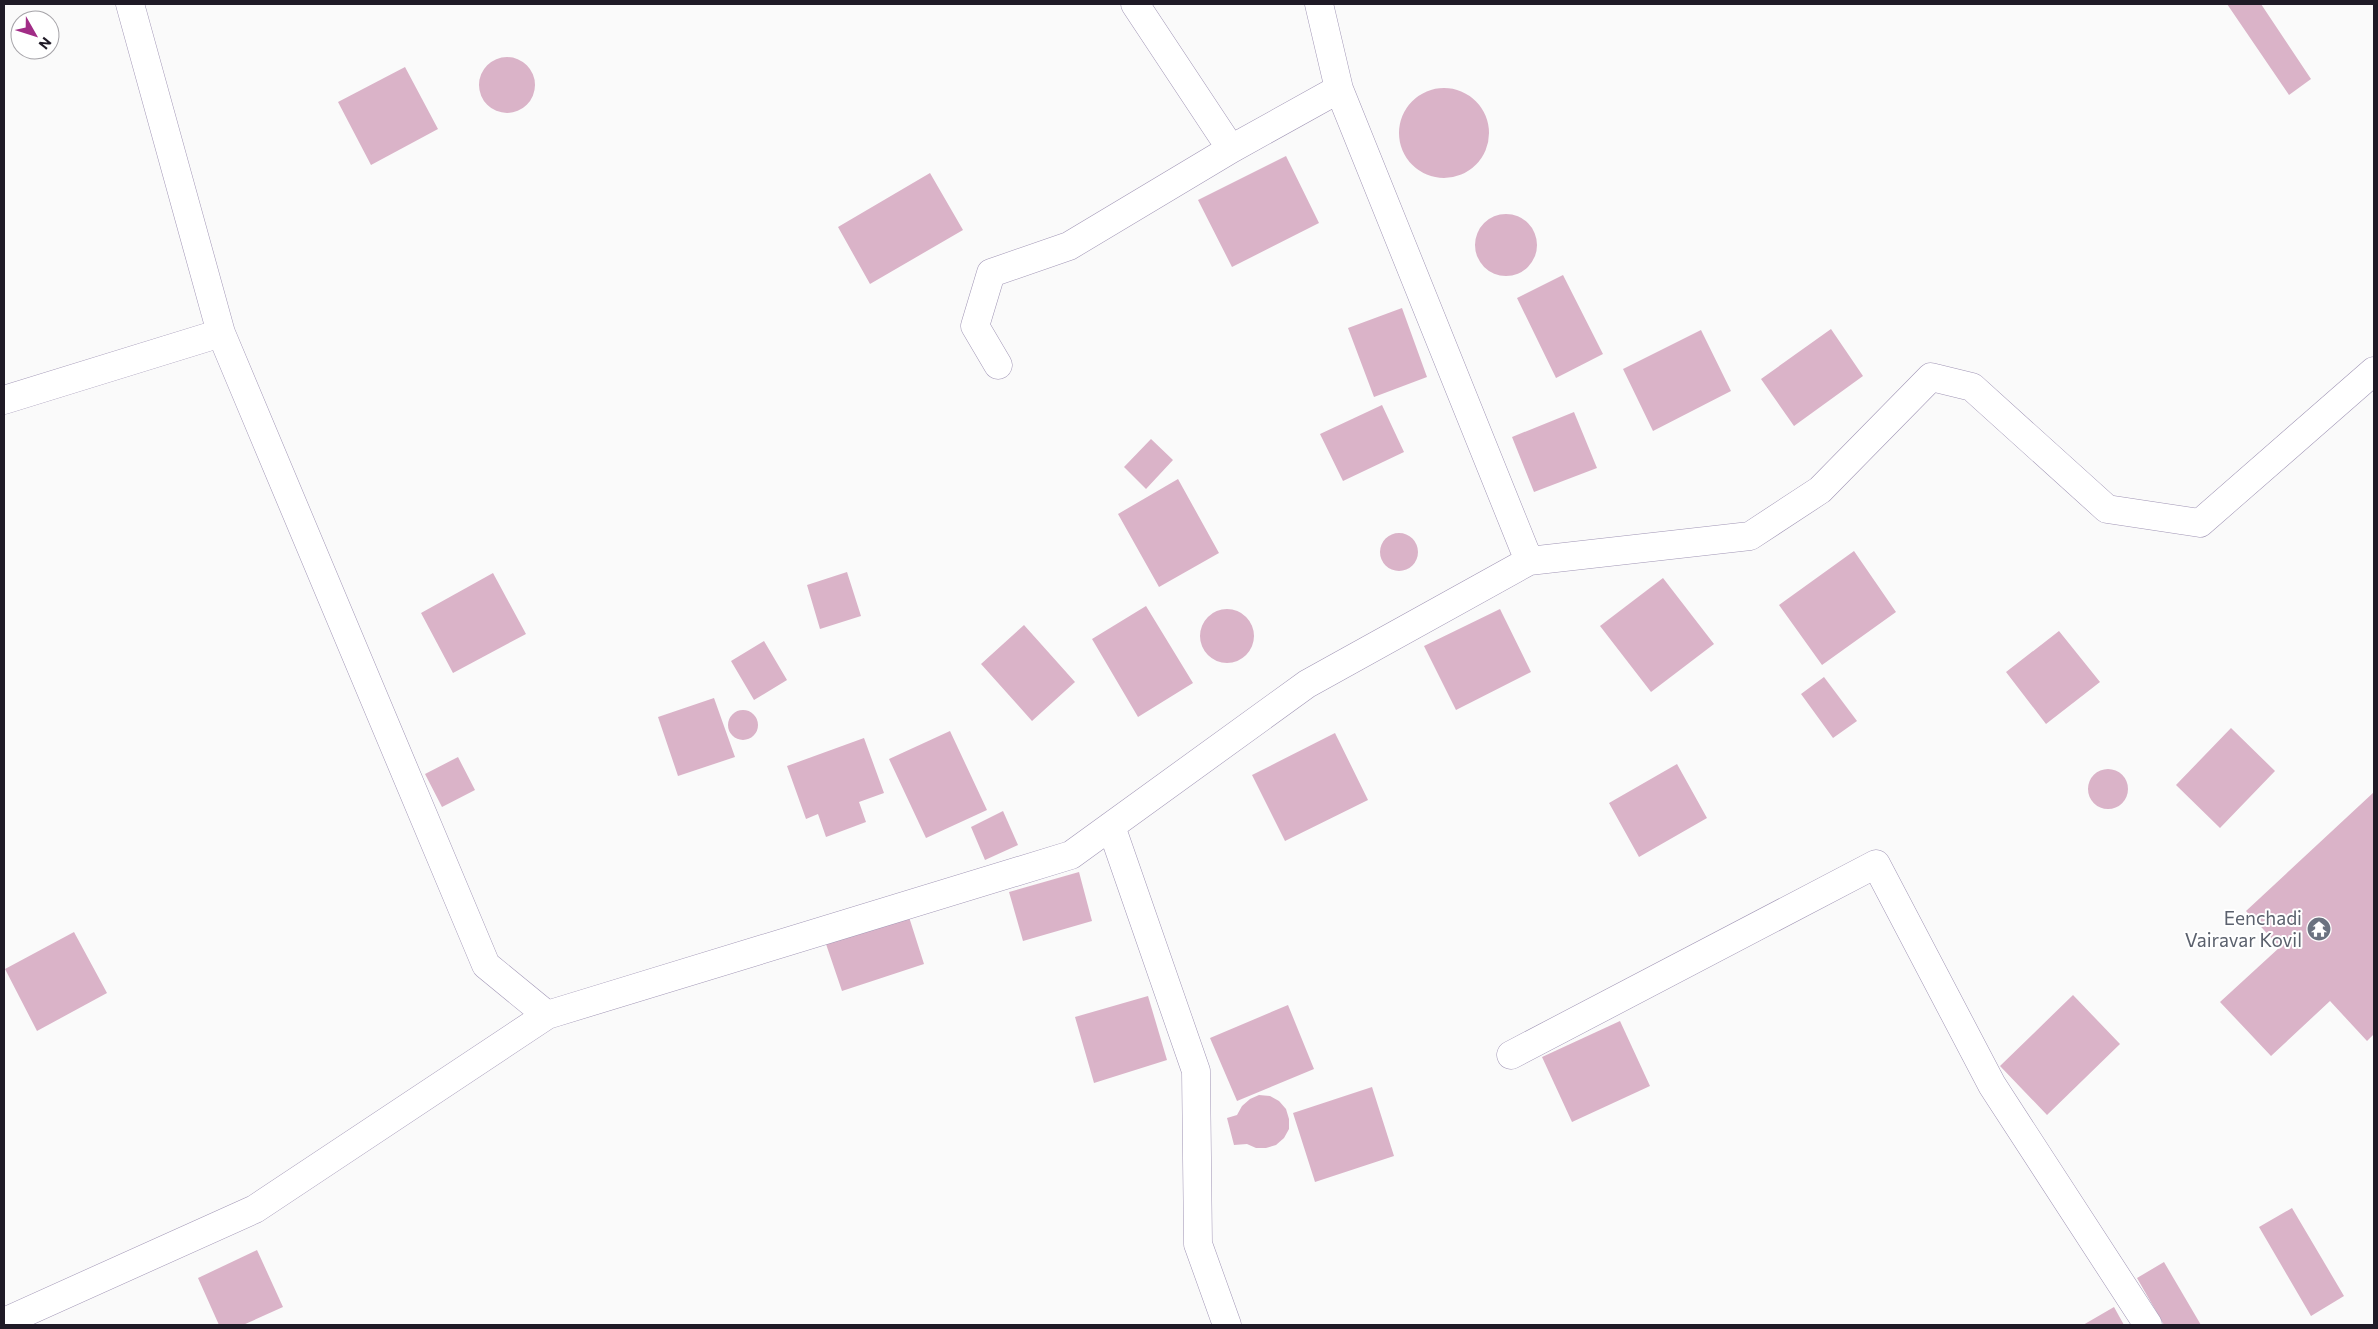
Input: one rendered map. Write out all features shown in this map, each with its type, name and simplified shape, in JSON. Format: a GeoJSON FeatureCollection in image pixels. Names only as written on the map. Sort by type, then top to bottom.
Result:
{"type":"FeatureCollection","features":[{"type":"Feature","properties":{"kind":"street"},"geometry":{"type":"LineString","coordinates":[[130,4],[221,333],[486,965],[546,1015]]}},
{"type":"Feature","properties":{"kind":"street"},"geometry":{"type":"LineString","coordinates":[[1135,4],[1231,149]]}},
{"type":"Feature","properties":{"kind":"street"},"geometry":{"type":"LineString","coordinates":[[1319,4],[1340,89],[1529,561]]}},
{"type":"Feature","properties":{"kind":"street"},"geometry":{"type":"LineString","coordinates":[[998,365],[975,326],[991,273],[1069,246],[1231,149],[1340,89]]}},
{"type":"Feature","properties":{"kind":"street"},"geometry":{"type":"LineString","coordinates":[[4,400],[221,333]]}},
{"type":"Feature","properties":{"kind":"street"},"geometry":{"type":"LineString","coordinates":[[4,1322],[255,1209],[546,1015],[1071,855],[1307,684],[1529,561],[1750,536],[1820,490],[1931,376],[1972,387],[2107,509],[2200,523],[2374,371]]}},
{"type":"Feature","properties":{"kind":"street"},"geometry":{"type":"LineString","coordinates":[[1111,826],[1196,1071],[1198,1244],[1227,1325]]}},
{"type":"Feature","properties":{"kind":"street"},"geometry":{"type":"LineString","coordinates":[[1511,1055],[1876,864],[1992,1085],[2148,1325]]}},
{"type":"Feature","properties":{"kind":"building"},"geometry":{"type":"Polygon","coordinates":[[[2227,4],[2261,4],[2311,79],[2289,95],[2227,4]]]}},
{"type":"Feature","properties":{"kind":"building"},"geometry":{"type":"Polygon","coordinates":[[[507,57],[518,59],[527,65],[533,74],[535,85],[533,96],[527,105],[518,111],[507,113],[496,111],[487,105],[481,96],[479,85],[481,74],[487,65],[496,59],[507,57]]]}},
{"type":"Feature","properties":{"kind":"building"},"geometry":{"type":"Polygon","coordinates":[[[405,67],[438,129],[371,165],[338,102],[405,67]]]}},
{"type":"Feature","properties":{"kind":"building"},"geometry":{"type":"Polygon","coordinates":[[[1444,88],[1461,91],[1476,101],[1486,116],[1489,133],[1486,150],[1476,165],[1461,175],[1444,178],[1427,175],[1412,165],[1402,150],[1399,133],[1402,116],[1412,101],[1427,91],[1444,88]]]}},
{"type":"Feature","properties":{"kind":"building"},"geometry":{"type":"Polygon","coordinates":[[[1286,156],[1319,223],[1232,267],[1198,200],[1286,156]]]}},
{"type":"Feature","properties":{"kind":"building"},"geometry":{"type":"Polygon","coordinates":[[[930,173],[963,230],[870,284],[838,227],[930,173]]]}},
{"type":"Feature","properties":{"kind":"building"},"geometry":{"type":"Polygon","coordinates":[[[1500,214],[1512,214],[1528,223],[1535,233],[1537,245],[1535,257],[1528,267],[1512,276],[1500,276],[1489,271],[1480,262],[1475,251],[1475,239],[1480,228],[1489,219],[1500,214]]]}},
{"type":"Feature","properties":{"kind":"building"},"geometry":{"type":"Polygon","coordinates":[[[1563,275],[1603,354],[1556,378],[1517,298],[1563,275]]]}},
{"type":"Feature","properties":{"kind":"building"},"geometry":{"type":"Polygon","coordinates":[[[1402,308],[1427,377],[1374,397],[1348,328],[1402,308]]]}},
{"type":"Feature","properties":{"kind":"building"},"geometry":{"type":"Polygon","coordinates":[[[1831,329],[1863,376],[1794,426],[1761,379],[1831,329]]]}},
{"type":"Feature","properties":{"kind":"building"},"geometry":{"type":"Polygon","coordinates":[[[1701,330],[1731,391],[1653,431],[1623,369],[1701,330]]]}},
{"type":"Feature","properties":{"kind":"building"},"geometry":{"type":"Polygon","coordinates":[[[1382,405],[1404,452],[1343,481],[1320,434],[1382,405]]]}},
{"type":"Feature","properties":{"kind":"building"},"geometry":{"type":"Polygon","coordinates":[[[1574,412],[1597,468],[1534,492],[1512,437],[1574,412]]]}},
{"type":"Feature","properties":{"kind":"building"},"geometry":{"type":"Polygon","coordinates":[[[1151,439],[1173,460],[1146,489],[1124,467],[1151,439]]]}},
{"type":"Feature","properties":{"kind":"building"},"geometry":{"type":"Polygon","coordinates":[[[1178,479],[1219,553],[1159,587],[1118,514],[1178,479]]]}},
{"type":"Feature","properties":{"kind":"building"},"geometry":{"type":"Polygon","coordinates":[[[1399,533],[1412,539],[1418,552],[1412,565],[1399,571],[1386,565],[1380,552],[1386,539],[1399,533]]]}},
{"type":"Feature","properties":{"kind":"building"},"geometry":{"type":"Polygon","coordinates":[[[1854,551],[1896,612],[1822,665],[1779,605],[1854,551]]]}},
{"type":"Feature","properties":{"kind":"building"},"geometry":{"type":"Polygon","coordinates":[[[847,572],[861,616],[820,629],[807,585],[847,572]]]}},
{"type":"Feature","properties":{"kind":"building"},"geometry":{"type":"Polygon","coordinates":[[[493,573],[526,634],[453,673],[421,613],[493,573]]]}},
{"type":"Feature","properties":{"kind":"building"},"geometry":{"type":"Polygon","coordinates":[[[1663,578],[1714,644],[1651,692],[1600,626],[1663,578]]]}},
{"type":"Feature","properties":{"kind":"building"},"geometry":{"type":"Polygon","coordinates":[[[1146,606],[1193,683],[1138,717],[1092,639],[1146,606]]]}},
{"type":"Feature","properties":{"kind":"building"},"geometry":{"type":"Polygon","coordinates":[[[1222,609],[1232,609],[1242,613],[1250,621],[1254,636],[1250,651],[1242,659],[1232,663],[1222,663],[1212,659],[1204,651],[1200,641],[1200,631],[1204,621],[1212,613],[1222,609]]]}},
{"type":"Feature","properties":{"kind":"building"},"geometry":{"type":"Polygon","coordinates":[[[1500,609],[1531,672],[1456,710],[1424,646],[1500,609]]]}},
{"type":"Feature","properties":{"kind":"building"},"geometry":{"type":"Polygon","coordinates":[[[1024,625],[1075,682],[1032,721],[981,664],[1024,625]]]}},
{"type":"Feature","properties":{"kind":"building"},"geometry":{"type":"Polygon","coordinates":[[[2059,631],[2100,682],[2046,724],[2006,672],[2059,631]]]}},
{"type":"Feature","properties":{"kind":"building"},"geometry":{"type":"Polygon","coordinates":[[[764,641],[787,680],[754,700],[731,661],[764,641]]]}},
{"type":"Feature","properties":{"kind":"building"},"geometry":{"type":"Polygon","coordinates":[[[1824,677],[1857,721],[1833,738],[1801,694],[1824,677]]]}},
{"type":"Feature","properties":{"kind":"building"},"geometry":{"type":"Polygon","coordinates":[[[714,698],[735,757],[678,776],[658,717],[714,698]]]}},
{"type":"Feature","properties":{"kind":"building"},"geometry":{"type":"Polygon","coordinates":[[[743,710],[754,714],[758,725],[754,736],[743,740],[732,736],[728,725],[732,714],[743,710]]]}},
{"type":"Feature","properties":{"kind":"building"},"geometry":{"type":"Polygon","coordinates":[[[2231,728],[2275,771],[2220,828],[2176,785],[2231,728]]]}},
{"type":"Feature","properties":{"kind":"building"},"geometry":{"type":"Polygon","coordinates":[[[950,731],[987,810],[926,838],[889,759],[950,731]]]}},
{"type":"Feature","properties":{"kind":"building"},"geometry":{"type":"Polygon","coordinates":[[[1335,733],[1368,800],[1285,841],[1252,775],[1335,733]]]}},
{"type":"Feature","properties":{"kind":"building"},"geometry":{"type":"Polygon","coordinates":[[[864,738],[884,793],[859,802],[866,822],[826,837],[818,814],[806,819],[787,766],[864,738]]]}},
{"type":"Feature","properties":{"kind":"building"},"geometry":{"type":"Polygon","coordinates":[[[458,757],[475,790],[442,807],[425,774],[458,757]]]}},
{"type":"Feature","properties":{"kind":"building"},"geometry":{"type":"Polygon","coordinates":[[[1677,764],[1707,818],[1639,857],[1609,803],[1677,764]]]}},
{"type":"Feature","properties":{"kind":"building"},"geometry":{"type":"Polygon","coordinates":[[[2104,769],[2112,769],[2119,772],[2125,778],[2128,789],[2125,800],[2119,806],[2112,809],[2104,809],[2097,806],[2091,800],[2088,793],[2088,785],[2091,778],[2097,772],[2104,769]]]}},
{"type":"Feature","properties":{"kind":"building","name":"Eenchadi Vairavar Kovil"},"geometry":{"type":"Polygon","coordinates":[[[2374,792],[2374,1034],[2367,1041],[2330,1001],[2271,1056],[2220,1002],[2280,947],[2246,911],[2374,792]]]}},
{"type":"Feature","properties":{"kind":"building"},"geometry":{"type":"Polygon","coordinates":[[[1003,811],[1018,845],[985,860],[971,827],[1003,811]]]}},
{"type":"Feature","properties":{"kind":"building"},"geometry":{"type":"Polygon","coordinates":[[[1079,872],[1092,921],[1023,941],[1009,892],[1079,872]]]}},
{"type":"Feature","properties":{"kind":"building"},"geometry":{"type":"Polygon","coordinates":[[[909,917],[924,964],[842,991],[826,944],[909,917]]]}},
{"type":"Feature","properties":{"kind":"building"},"geometry":{"type":"Polygon","coordinates":[[[74,932],[107,993],[37,1031],[5,969],[74,932]]]}},
{"type":"Feature","properties":{"kind":"building"},"geometry":{"type":"Polygon","coordinates":[[[2073,995],[2120,1044],[2047,1115],[2000,1066],[2073,995]]]}},
{"type":"Feature","properties":{"kind":"building"},"geometry":{"type":"Polygon","coordinates":[[[1148,996],[1167,1060],[1094,1083],[1075,1017],[1148,996]]]}},
{"type":"Feature","properties":{"kind":"building"},"geometry":{"type":"Polygon","coordinates":[[[1288,1005],[1314,1069],[1237,1101],[1210,1038],[1288,1005]]]}},
{"type":"Feature","properties":{"kind":"building"},"geometry":{"type":"Polygon","coordinates":[[[1620,1021],[1650,1086],[1572,1122],[1542,1057],[1620,1021]]]}},
{"type":"Feature","properties":{"kind":"building"},"geometry":{"type":"Polygon","coordinates":[[[1372,1087],[1394,1156],[1315,1182],[1293,1113],[1372,1087]]]}},
{"type":"Feature","properties":{"kind":"building"},"geometry":{"type":"Polygon","coordinates":[[[1259,1095],[1270,1096],[1279,1101],[1286,1109],[1289,1129],[1284,1138],[1276,1145],[1266,1148],[1256,1148],[1247,1144],[1234,1145],[1227,1118],[1237,1115],[1242,1106],[1250,1099],[1259,1095]]]}},
{"type":"Feature","properties":{"kind":"building"},"geometry":{"type":"Polygon","coordinates":[[[2292,1208],[2344,1296],[2311,1316],[2259,1227],[2292,1208]]]}},
{"type":"Feature","properties":{"kind":"building"},"geometry":{"type":"Polygon","coordinates":[[[257,1250],[283,1307],[243,1325],[219,1325],[198,1278],[257,1250]]]}},
{"type":"Feature","properties":{"kind":"building"},"geometry":{"type":"Polygon","coordinates":[[[2164,1262],[2201,1325],[2164,1325],[2137,1278],[2164,1262]]]}},
{"type":"Feature","properties":{"kind":"building"},"geometry":{"type":"Polygon","coordinates":[[[2114,1307],[2124,1325],[2083,1325],[2114,1307]]]}},
{"type":"Feature","properties":{"kind":"place","name":"Eenchadi Vairavar Kovil"},"geometry":{"type":"Point","coordinates":[2319,929]}}]}
